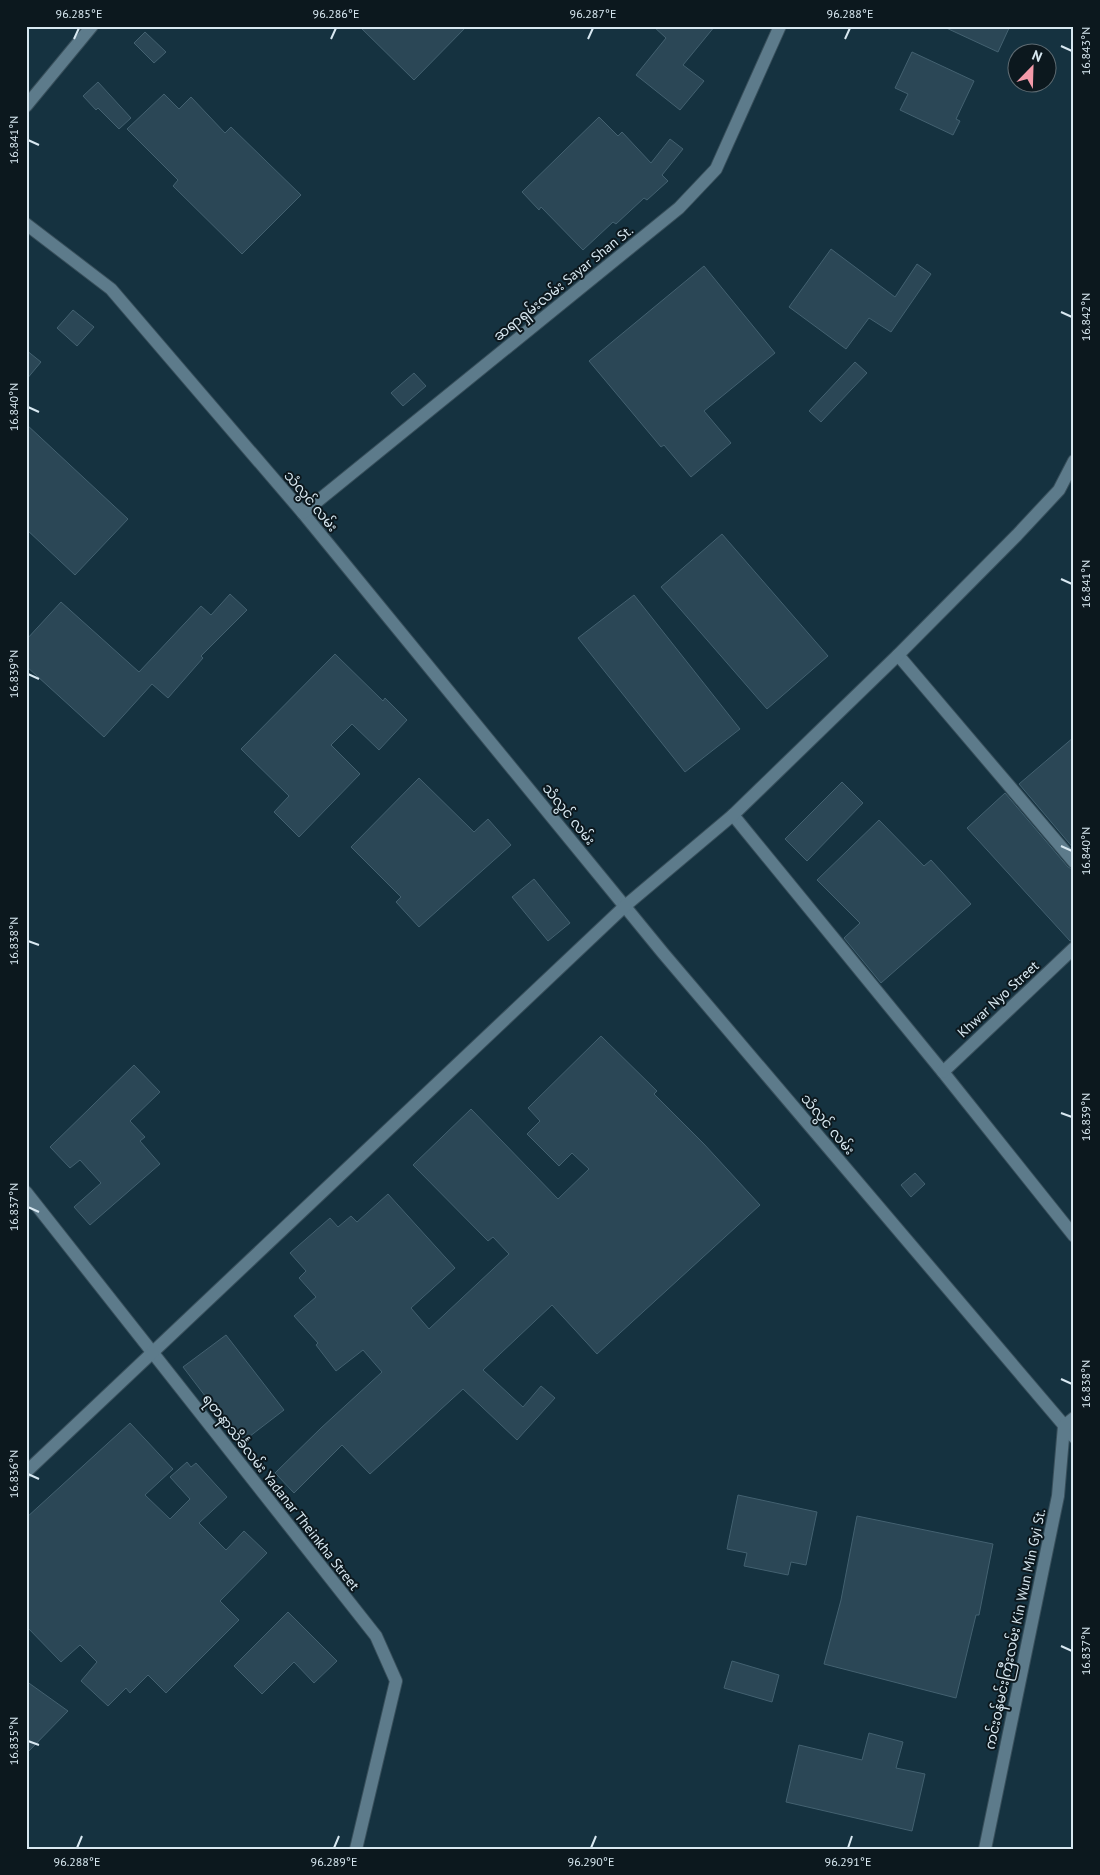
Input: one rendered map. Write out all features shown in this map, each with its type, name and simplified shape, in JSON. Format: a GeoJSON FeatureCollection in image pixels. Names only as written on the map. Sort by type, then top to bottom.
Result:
{"type":"FeatureCollection","features":[{"type":"Feature","properties":{"kind":"street"},"geometry":{"type":"LineString","coordinates":[[26,106],[92,26]]}},
{"type":"Feature","properties":{"kind":"street","name":"ဆရာရှမ်းလမ်း Sayar Shan St."},"geometry":{"type":"LineString","coordinates":[[303,513],[679,208],[716,169],[780,26]]}},
{"type":"Feature","properties":{"kind":"street","name":"သံလွင် လမ်း"},"geometry":{"type":"LineString","coordinates":[[26,224],[111,289],[303,513],[625,906],[1069,1422],[1074,1437]]}},
{"type":"Feature","properties":{"kind":"street"},"geometry":{"type":"LineString","coordinates":[[26,1472],[625,906],[732,815],[898,655],[1017,535],[1059,490],[1074,462]]}},
{"type":"Feature","properties":{"kind":"street"},"geometry":{"type":"LineString","coordinates":[[898,655],[1074,862]]}},
{"type":"Feature","properties":{"kind":"street"},"geometry":{"type":"LineString","coordinates":[[732,815],[943,1072],[1074,1236]]}},
{"type":"Feature","properties":{"kind":"street","name":"Khwar Nyo Street"},"geometry":{"type":"LineString","coordinates":[[943,1072],[1074,948]]}},
{"type":"Feature","properties":{"kind":"street","name":"ရတနာသိင်္ခလမ်း Yadanar Theinkha Street"},"geometry":{"type":"LineString","coordinates":[[26,1192],[376,1636],[396,1681],[356,1849]]}},
{"type":"Feature","properties":{"kind":"street","name":"ကင်းဝန်မင်းကြီးလမ်း Kin Wun Min Gyi St."},"geometry":{"type":"LineString","coordinates":[[985,1849],[1058,1496],[1069,1422]]}},
{"type":"Feature","properties":{"kind":"building"},"geometry":{"type":"Polygon","coordinates":[[[359,26],[467,26],[414,80],[359,26]]]}},
{"type":"Feature","properties":{"kind":"building"},"geometry":{"type":"Polygon","coordinates":[[[653,26],[715,26],[683,65],[704,81],[680,110],[636,75],[666,38],[653,26]]]}},
{"type":"Feature","properties":{"kind":"building"},"geometry":{"type":"Polygon","coordinates":[[[942,26],[1010,26],[998,52],[942,26]]]}},
{"type":"Feature","properties":{"kind":"building"},"geometry":{"type":"Polygon","coordinates":[[[145,32],[166,52],[154,63],[134,43],[145,32]]]}},
{"type":"Feature","properties":{"kind":"building"},"geometry":{"type":"Polygon","coordinates":[[[912,52],[974,81],[956,119],[960,121],[953,135],[900,110],[908,94],[895,88],[912,52]]]}},
{"type":"Feature","properties":{"kind":"building"},"geometry":{"type":"Polygon","coordinates":[[[98,82],[131,118],[119,129],[98,108],[96,110],[83,96],[98,82]]]}},
{"type":"Feature","properties":{"kind":"building"},"geometry":{"type":"Polygon","coordinates":[[[164,94],[179,109],[191,97],[225,133],[231,127],[301,195],[242,254],[173,186],[178,180],[127,129],[164,94]]]}},
{"type":"Feature","properties":{"kind":"building"},"geometry":{"type":"Polygon","coordinates":[[[599,117],[618,136],[622,132],[651,163],[670,139],[683,149],[662,175],[668,181],[647,200],[644,198],[616,224],[613,222],[583,250],[541,207],[539,210],[522,192],[599,117]]]}},
{"type":"Feature","properties":{"kind":"building"},"geometry":{"type":"Polygon","coordinates":[[[831,249],[895,297],[917,264],[931,274],[891,332],[869,318],[846,349],[789,307],[831,249]]]}},
{"type":"Feature","properties":{"kind":"building"},"geometry":{"type":"Polygon","coordinates":[[[704,266],[775,353],[704,411],[731,443],[691,477],[664,445],[661,447],[589,361],[704,266]]]}},
{"type":"Feature","properties":{"kind":"building"},"geometry":{"type":"Polygon","coordinates":[[[73,310],[94,327],[77,346],[57,328],[73,310]]]}},
{"type":"Feature","properties":{"kind":"building"},"geometry":{"type":"Polygon","coordinates":[[[26,350],[41,362],[26,380],[26,350]]]}},
{"type":"Feature","properties":{"kind":"building"},"geometry":{"type":"Polygon","coordinates":[[[855,362],[867,373],[821,422],[809,411],[855,362]]]}},
{"type":"Feature","properties":{"kind":"building"},"geometry":{"type":"Polygon","coordinates":[[[414,373],[426,386],[403,406],[391,393],[414,373]]]}},
{"type":"Feature","properties":{"kind":"building"},"geometry":{"type":"Polygon","coordinates":[[[26,424],[128,519],[75,575],[26,529],[26,424]]]}},
{"type":"Feature","properties":{"kind":"building"},"geometry":{"type":"Polygon","coordinates":[[[722,534],[828,656],[767,709],[661,587],[722,534]]]}},
{"type":"Feature","properties":{"kind":"building"},"geometry":{"type":"Polygon","coordinates":[[[230,594],[247,610],[201,656],[203,658],[168,698],[152,684],[104,737],[26,666],[26,640],[61,602],[139,672],[201,606],[211,615],[230,594]]]}},
{"type":"Feature","properties":{"kind":"building"},"geometry":{"type":"Polygon","coordinates":[[[634,595],[740,729],[685,772],[578,638],[634,595]]]}},
{"type":"Feature","properties":{"kind":"building"},"geometry":{"type":"Polygon","coordinates":[[[335,654],[383,701],[385,698],[407,720],[379,750],[352,724],[331,745],[360,774],[299,837],[274,812],[289,796],[241,749],[335,654]]]}},
{"type":"Feature","properties":{"kind":"building"},"geometry":{"type":"Polygon","coordinates":[[[1074,737],[1074,849],[1019,784],[1074,737]]]}},
{"type":"Feature","properties":{"kind":"building"},"geometry":{"type":"Polygon","coordinates":[[[419,778],[474,832],[488,819],[511,845],[419,927],[396,902],[401,897],[351,847],[419,778]]]}},
{"type":"Feature","properties":{"kind":"building"},"geometry":{"type":"Polygon","coordinates":[[[842,782],[863,803],[807,861],[785,839],[842,782]]]}},
{"type":"Feature","properties":{"kind":"building"},"geometry":{"type":"Polygon","coordinates":[[[1005,793],[1068,867],[1074,870],[1074,940],[1070,941],[967,828],[1005,793]]]}},
{"type":"Feature","properties":{"kind":"building"},"geometry":{"type":"Polygon","coordinates":[[[879,820],[924,866],[931,860],[971,904],[881,983],[844,938],[860,923],[817,880],[879,820]]]}},
{"type":"Feature","properties":{"kind":"building"},"geometry":{"type":"Polygon","coordinates":[[[534,879],[570,923],[548,941],[512,897],[534,879]]]}},
{"type":"Feature","properties":{"kind":"building"},"geometry":{"type":"Polygon","coordinates":[[[601,1036],[657,1091],[654,1094],[704,1144],[760,1205],[597,1354],[552,1305],[483,1370],[523,1407],[541,1386],[555,1398],[517,1440],[463,1389],[370,1474],[342,1445],[294,1493],[275,1473],[382,1372],[363,1350],[336,1371],[316,1345],[318,1343],[294,1316],[316,1297],[299,1278],[306,1271],[290,1253],[330,1218],[338,1227],[351,1216],[357,1222],[388,1194],[455,1268],[411,1308],[429,1329],[509,1254],[493,1237],[488,1241],[413,1165],[471,1109],[558,1199],[589,1169],[572,1153],[559,1166],[527,1134],[540,1121],[528,1108],[601,1036]]]}},
{"type":"Feature","properties":{"kind":"building"},"geometry":{"type":"Polygon","coordinates":[[[134,1065],[160,1092],[130,1121],[145,1137],[140,1141],[160,1164],[90,1225],[74,1207],[101,1183],[80,1160],[70,1168],[50,1147],[134,1065]]]}},
{"type":"Feature","properties":{"kind":"building"},"geometry":{"type":"Polygon","coordinates":[[[915,1173],[925,1184],[911,1197],[901,1185],[915,1173]]]}},
{"type":"Feature","properties":{"kind":"building"},"geometry":{"type":"Polygon","coordinates":[[[226,1335],[284,1410],[241,1443],[183,1367],[226,1335]]]}},
{"type":"Feature","properties":{"kind":"building"},"geometry":{"type":"Polygon","coordinates":[[[130,1423],[173,1469],[145,1495],[170,1519],[190,1499],[170,1477],[187,1462],[191,1467],[196,1463],[227,1497],[199,1523],[226,1550],[244,1531],[267,1553],[220,1601],[239,1620],[166,1693],[148,1675],[130,1693],[126,1688],[108,1706],[81,1681],[97,1662],[80,1645],[61,1662],[26,1626],[26,1518],[130,1423]]]}},
{"type":"Feature","properties":{"kind":"building"},"geometry":{"type":"Polygon","coordinates":[[[738,1495],[817,1512],[806,1565],[791,1562],[788,1575],[744,1566],[747,1553],[727,1549],[738,1495]]]}},
{"type":"Feature","properties":{"kind":"building"},"geometry":{"type":"Polygon","coordinates":[[[857,1516],[993,1544],[979,1615],[976,1615],[956,1698],[824,1664],[841,1600],[857,1516]]]}},
{"type":"Feature","properties":{"kind":"building"},"geometry":{"type":"Polygon","coordinates":[[[288,1612],[337,1661],[314,1683],[294,1662],[262,1694],[234,1666],[288,1612]]]}},
{"type":"Feature","properties":{"kind":"building"},"geometry":{"type":"Polygon","coordinates":[[[732,1661],[779,1675],[772,1702],[724,1688],[732,1661]]]}},
{"type":"Feature","properties":{"kind":"building"},"geometry":{"type":"Polygon","coordinates":[[[26,1681],[68,1711],[26,1754],[26,1681]]]}},
{"type":"Feature","properties":{"kind":"building"},"geometry":{"type":"Polygon","coordinates":[[[869,1733],[903,1742],[896,1768],[925,1774],[912,1831],[786,1802],[799,1745],[862,1760],[869,1733]]]}}]}
